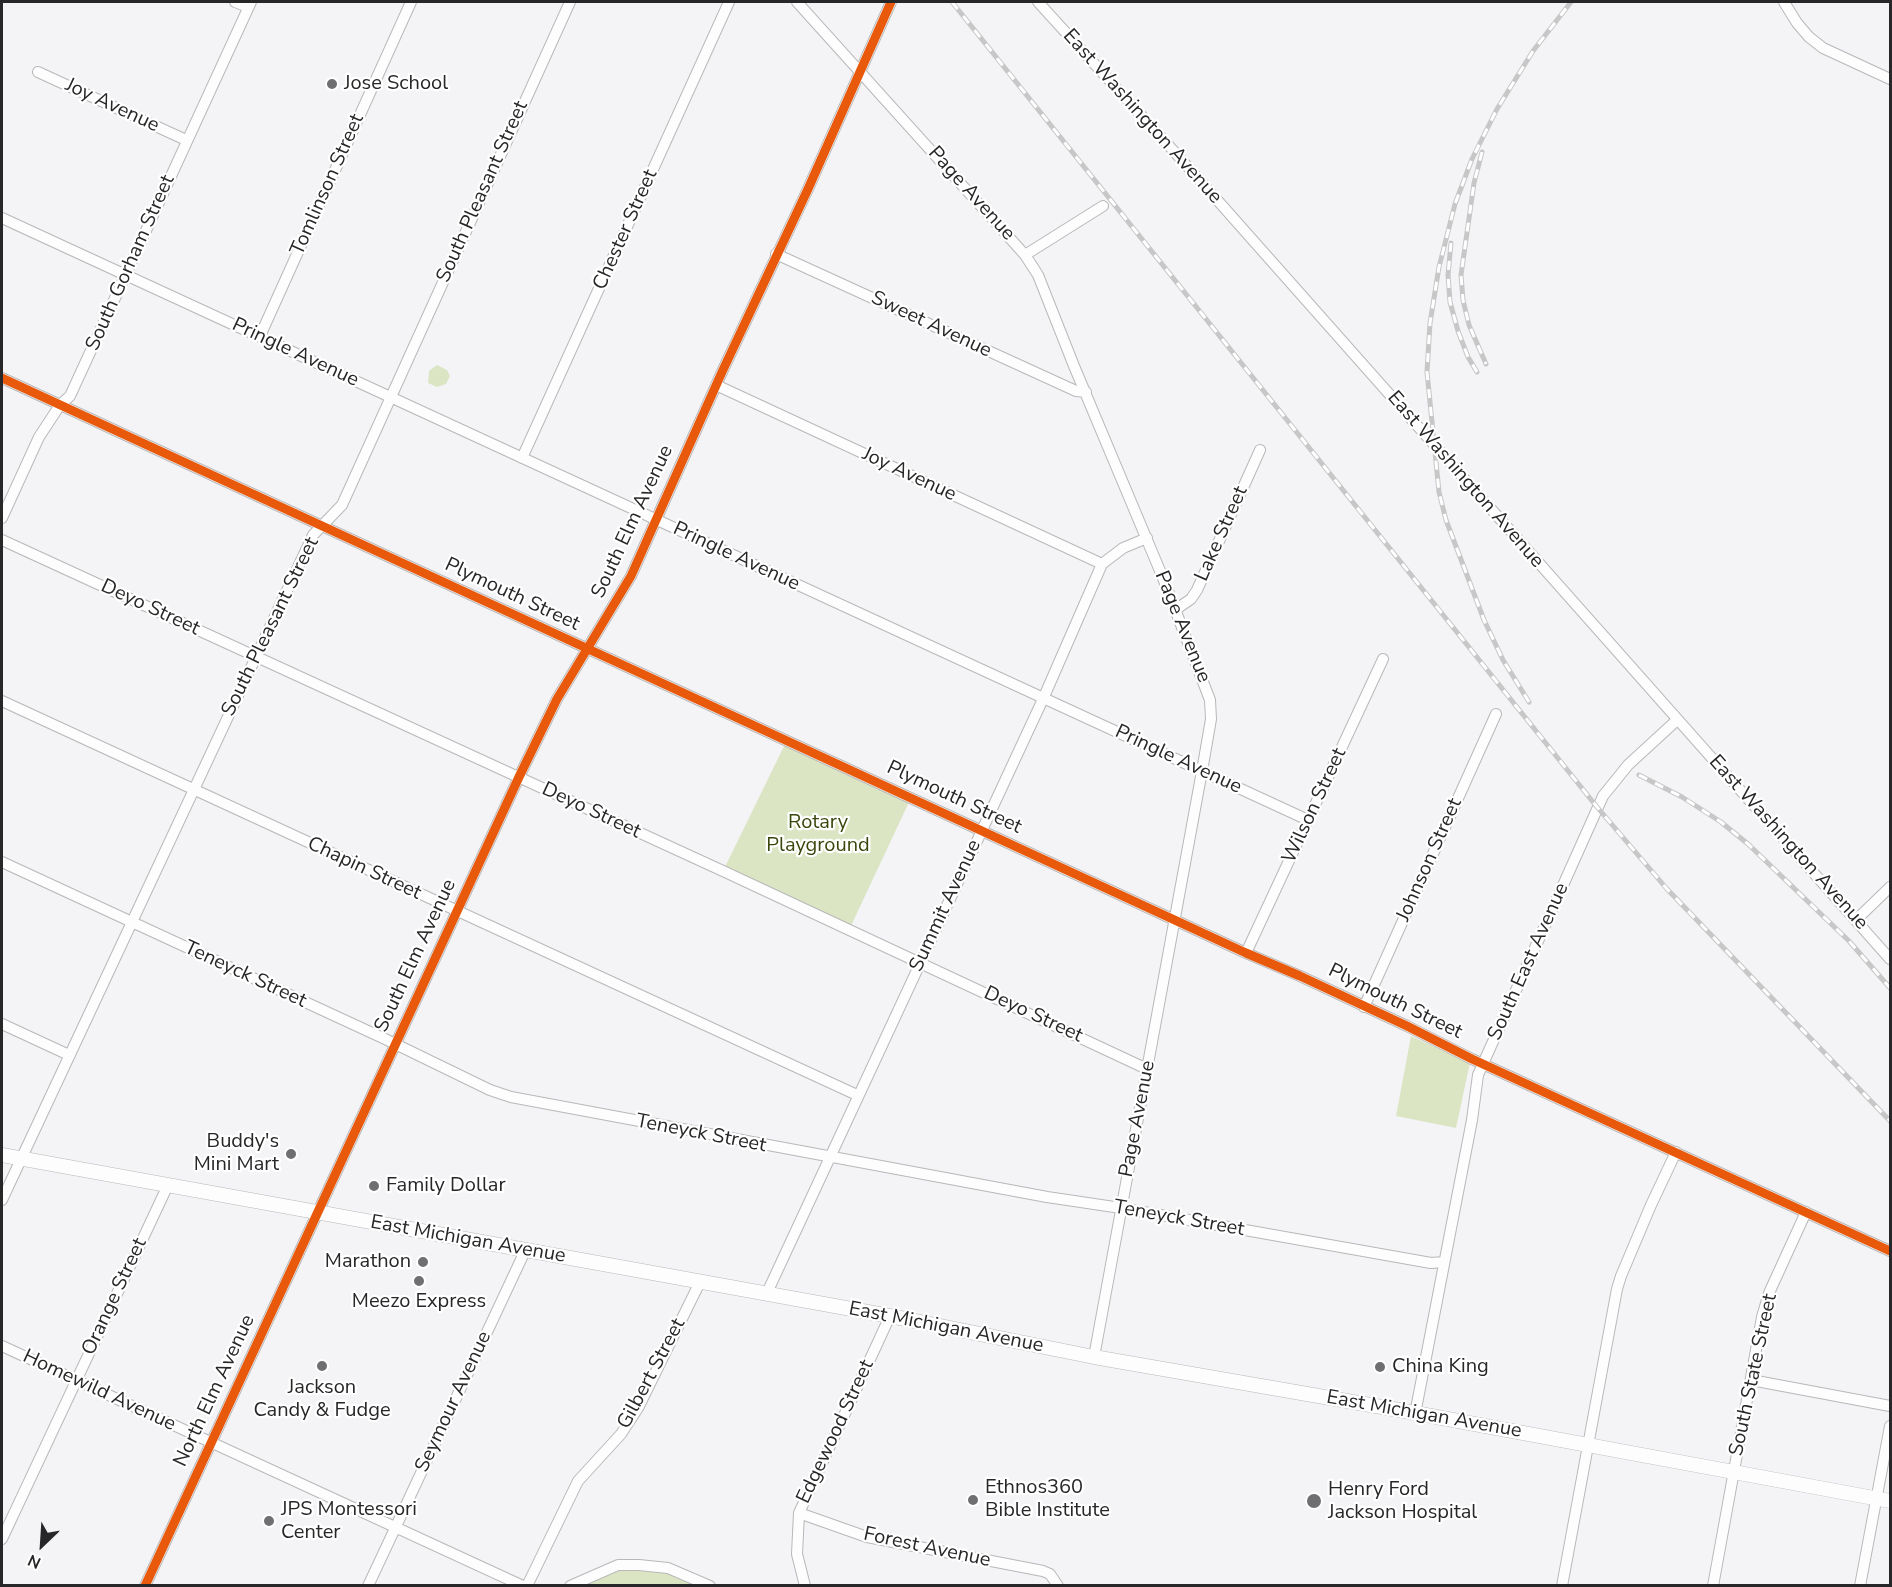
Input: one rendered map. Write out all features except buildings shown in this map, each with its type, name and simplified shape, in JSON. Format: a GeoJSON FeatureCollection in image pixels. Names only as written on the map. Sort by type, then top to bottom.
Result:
{"type":"FeatureCollection","features":[{"type":"Feature","properties":{"kind":"main road","name":"East Michigan Avenue"},"geometry":{"type":"LineString","coordinates":[[2,1155],[890,1316],[1094,1357],[1884,1499]]}},
{"type":"Feature","properties":{"kind":"street"},"geometry":{"type":"LineString","coordinates":[[235,2],[250,4]]}},
{"type":"Feature","properties":{"kind":"street","name":"Tomlinson Street"},"geometry":{"type":"LineString","coordinates":[[260,336],[411,2]]}},
{"type":"Feature","properties":{"kind":"street","name":"South Pleasant Street"},"geometry":{"type":"LineString","coordinates":[[2,1200],[313,535],[342,505],[570,2]]}},
{"type":"Feature","properties":{"kind":"street","name":"Chester Street"},"geometry":{"type":"LineString","coordinates":[[522,458],[729,2]]}},
{"type":"Feature","properties":{"kind":"street","name":"Page Avenue"},"geometry":{"type":"LineString","coordinates":[[797,2],[1025,255],[1038,274],[1074,366],[1147,538],[1210,700],[1211,719],[1202,771],[1094,1357]]}},
{"type":"Feature","properties":{"kind":"street","name":"South Elm Avenue"},"geometry":{"type":"LineString","coordinates":[[316,1212],[557,699],[626,586],[891,2]]}},
{"type":"Feature","properties":{"kind":"street","name":"East Washington Avenue"},"geometry":{"type":"LineString","coordinates":[[1038,2],[1180,158],[1890,959]]}},
{"type":"Feature","properties":{"kind":"street"},"geometry":{"type":"LineString","coordinates":[[1784,2],[1803,30],[1823,48],[1890,79]]}},
{"type":"Feature","properties":{"kind":"street","name":"South Gorham Street"},"geometry":{"type":"LineString","coordinates":[[2,518],[39,437],[60,405],[70,396],[250,4]]}},
{"type":"Feature","properties":{"kind":"street","name":"Joy Avenue"},"geometry":{"type":"LineString","coordinates":[[38,72],[186,140]]}},
{"type":"Feature","properties":{"kind":"street"},"geometry":{"type":"LineString","coordinates":[[1025,255],[1103,206]]}},
{"type":"Feature","properties":{"kind":"street","name":"Pringle Avenue"},"geometry":{"type":"LineString","coordinates":[[2,218],[1308,820]]}},
{"type":"Feature","properties":{"kind":"street","name":"Sweet Avenue"},"geometry":{"type":"LineString","coordinates":[[776,254],[1076,392],[1086,392]]}},
{"type":"Feature","properties":{"kind":"street","name":"Plymouth Street"},"geometry":{"type":"LineString","coordinates":[[2,378],[1174,920],[1300,976],[1483,1064],[1890,1251]]}},
{"type":"Feature","properties":{"kind":"street","name":"Joy Avenue"},"geometry":{"type":"LineString","coordinates":[[716,385],[1102,564]]}},
{"type":"Feature","properties":{"kind":"street","name":"Lake Street"},"geometry":{"type":"LineString","coordinates":[[1175,610],[1191,599],[1197,590],[1260,450]]}},
{"type":"Feature","properties":{"kind":"street"},"geometry":{"type":"LineString","coordinates":[[1102,564],[1123,548],[1147,538]]}},
{"type":"Feature","properties":{"kind":"street","name":"Deyo Street"},"geometry":{"type":"LineString","coordinates":[[2,540],[1148,1069]]}},
{"type":"Feature","properties":{"kind":"street","name":"Summit Avenue"},"geometry":{"type":"LineString","coordinates":[[766,1294],[1043,699],[1102,564]]}},
{"type":"Feature","properties":{"kind":"street","name":"Wilson Street"},"geometry":{"type":"LineString","coordinates":[[1246,953],[1383,659]]}},
{"type":"Feature","properties":{"kind":"street","name":"Chapin Street"},"geometry":{"type":"LineString","coordinates":[[2,701],[857,1095]]}},
{"type":"Feature","properties":{"kind":"street","name":"Johnson Street"},"geometry":{"type":"LineString","coordinates":[[1364,1007],[1496,714]]}},
{"type":"Feature","properties":{"kind":"street","name":"South East Avenue"},"geometry":{"type":"LineString","coordinates":[[1415,1414],[1472,1120],[1478,1075],[1603,796],[1628,765],[1677,720]]}},
{"type":"Feature","properties":{"kind":"street","name":"Teneyck Street"},"geometry":{"type":"LineString","coordinates":[[2,862],[394,1043],[490,1090],[511,1097],[1058,1200],[1121,1208],[1431,1263],[1444,1262]]}},
{"type":"Feature","properties":{"kind":"street"},"geometry":{"type":"LineString","coordinates":[[1856,920],[1890,887]]}},
{"type":"Feature","properties":{"kind":"street"},"geometry":{"type":"LineString","coordinates":[[2,1024],[69,1055]]}},
{"type":"Feature","properties":{"kind":"street"},"geometry":{"type":"LineString","coordinates":[[1562,1586],[1587,1445],[1621,1276],[1676,1152]]}},
{"type":"Feature","properties":{"kind":"street","name":"Orange Street"},"geometry":{"type":"LineString","coordinates":[[2,1539],[168,1185]]}},
{"type":"Feature","properties":{"kind":"street","name":"North Elm Avenue"},"geometry":{"type":"LineString","coordinates":[[145,1586],[316,1212]]}},
{"type":"Feature","properties":{"kind":"street","name":"South State Street"},"geometry":{"type":"LineString","coordinates":[[1713,1586],[1762,1317],[1769,1293],[1806,1212]]}},
{"type":"Feature","properties":{"kind":"street","name":"Seymour Avenue"},"geometry":{"type":"LineString","coordinates":[[368,1586],[525,1251]]}},
{"type":"Feature","properties":{"kind":"street","name":"Gilbert Street"},"geometry":{"type":"LineString","coordinates":[[525,1586],[578,1481],[621,1434],[638,1408],[700,1282]]}},
{"type":"Feature","properties":{"kind":"street","name":"Edgewood Street"},"geometry":{"type":"LineString","coordinates":[[805,1586],[797,1554],[799,1513],[890,1316]]}},
{"type":"Feature","properties":{"kind":"street","name":"Homewild Avenue"},"geometry":{"type":"LineString","coordinates":[[2,1346],[525,1586]]}},
{"type":"Feature","properties":{"kind":"street"},"geometry":{"type":"LineString","coordinates":[[1751,1380],[1890,1406]]}},
{"type":"Feature","properties":{"kind":"street"},"geometry":{"type":"LineString","coordinates":[[1860,1586],[1884,1499],[1890,1426]]}},
{"type":"Feature","properties":{"kind":"street","name":"Forest Avenue"},"geometry":{"type":"LineString","coordinates":[[799,1513],[867,1537],[1043,1571],[1050,1574],[1056,1582]]}},
{"type":"Feature","properties":{"kind":"street"},"geometry":{"type":"LineString","coordinates":[[570,1586],[618,1565],[639,1565],[668,1568],[710,1586]]}},
{"type":"Feature","properties":{"kind":"green space"},"geometry":{"type":"Polygon","coordinates":[[[437,365],[447,370],[450,376],[446,384],[437,387],[428,383],[429,371],[437,365]]]}},
{"type":"Feature","properties":{"kind":"green space","name":"Rotary Playground"},"geometry":{"type":"Polygon","coordinates":[[[787,740],[911,798],[849,930],[723,871],[787,740]]]}},
{"type":"Feature","properties":{"kind":"green space"},"geometry":{"type":"Polygon","coordinates":[[[1411,1036],[1470,1063],[1456,1128],[1396,1116],[1411,1036]]]}},
{"type":"Feature","properties":{"kind":"green space"},"geometry":{"type":"Polygon","coordinates":[[[639,1565],[708,1586],[571,1586],[639,1565]]]}},
{"type":"Feature","properties":{"kind":"railway"},"geometry":{"type":"LineString","coordinates":[[952,2],[1597,807],[1667,889],[1890,1121]]}},
{"type":"Feature","properties":{"kind":"railway"},"geometry":{"type":"LineString","coordinates":[[1529,702],[1503,660],[1484,620],[1446,520],[1439,492],[1427,372],[1430,323],[1439,267],[1455,204],[1472,159],[1497,109],[1533,51],[1571,2]]}},
{"type":"Feature","properties":{"kind":"railway"},"geometry":{"type":"LineString","coordinates":[[1482,152],[1474,183],[1461,275],[1463,300],[1469,325],[1486,364]]}},
{"type":"Feature","properties":{"kind":"railway"},"geometry":{"type":"LineString","coordinates":[[1451,243],[1448,275],[1450,302],[1468,357],[1477,372]]}},
{"type":"Feature","properties":{"kind":"railway"},"geometry":{"type":"LineString","coordinates":[[1639,775],[1682,797],[1721,822],[1748,844],[1849,941],[1890,988]]}},
{"type":"Feature","properties":{"kind":"cycle path"},"geometry":{"type":"LineString","coordinates":[[145,1586],[519,777],[557,699],[631,576],[891,2]]}},
{"type":"Feature","properties":{"kind":"cycle path"},"geometry":{"type":"LineString","coordinates":[[2,378],[1300,976],[1472,1059],[1890,1251]]}},
{"type":"Feature","properties":{"kind":"place","name":"Jose School"},"geometry":{"type":"Point","coordinates":[332,84]}},
{"type":"Feature","properties":{"kind":"place","name":"Buddy's Mini Mart"},"geometry":{"type":"Point","coordinates":[291,1154]}},
{"type":"Feature","properties":{"kind":"place","name":"Family Dollar"},"geometry":{"type":"Point","coordinates":[374,1186]}},
{"type":"Feature","properties":{"kind":"place","name":"Marathon"},"geometry":{"type":"Point","coordinates":[423,1262]}},
{"type":"Feature","properties":{"kind":"place","name":"Meezo Express"},"geometry":{"type":"Point","coordinates":[419,1281]}},
{"type":"Feature","properties":{"kind":"place","name":"Jackson Candy & Fudge"},"geometry":{"type":"Point","coordinates":[322,1366]}},
{"type":"Feature","properties":{"kind":"place","name":"China King"},"geometry":{"type":"Point","coordinates":[1380,1367]}},
{"type":"Feature","properties":{"kind":"place","name":"Ethnos360 Bible Institute"},"geometry":{"type":"Point","coordinates":[973,1500]}},
{"type":"Feature","properties":{"kind":"place","name":"Henry Ford Jackson Hospital"},"geometry":{"type":"Point","coordinates":[1314,1501]}},
{"type":"Feature","properties":{"kind":"place","name":"JPS Montessori Center"},"geometry":{"type":"Point","coordinates":[269,1521]}}]}
